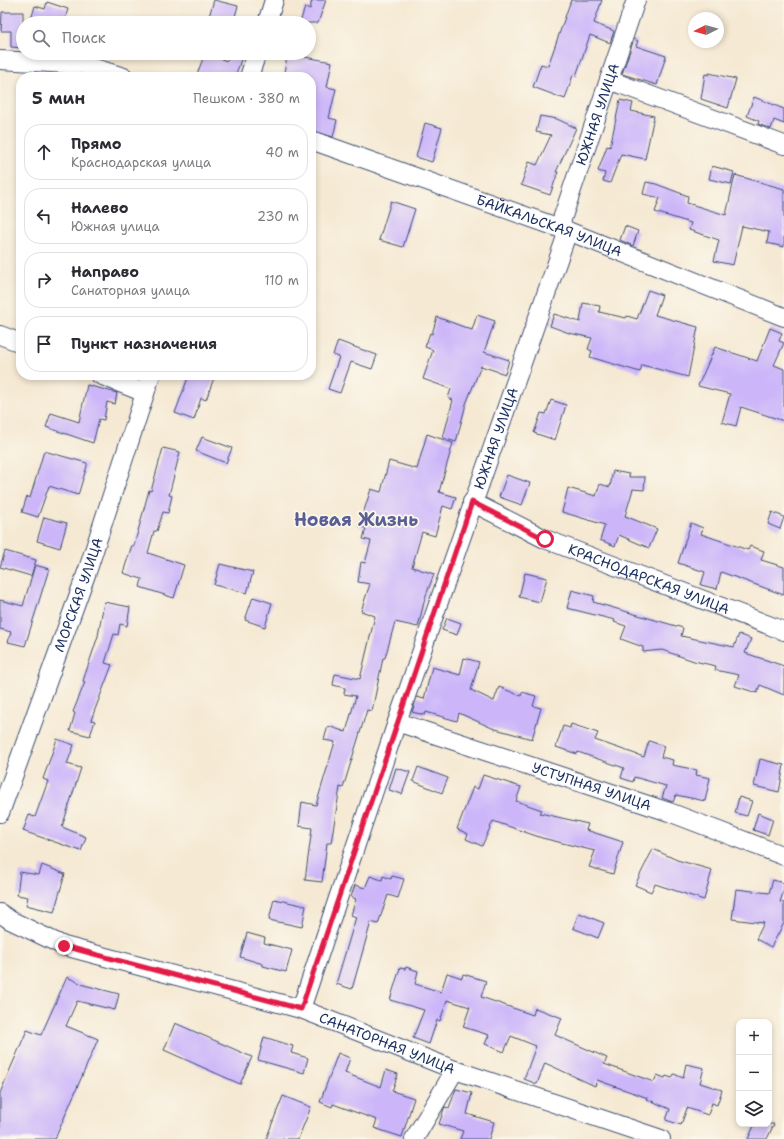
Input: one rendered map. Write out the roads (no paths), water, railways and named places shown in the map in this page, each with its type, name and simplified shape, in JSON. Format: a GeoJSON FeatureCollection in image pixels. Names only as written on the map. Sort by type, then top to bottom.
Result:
{"type":"FeatureCollection","features":[{"type":"Feature","properties":{"kind":"street"},"geometry":{"type":"LineString","coordinates":[[269,16],[274,0]]}},
{"type":"Feature","properties":{"kind":"street","name":"ЮЖНАЯ УЛИЦА"},"geometry":{"type":"LineString","coordinates":[[301,1009],[563,229],[609,80],[636,0]]}},
{"type":"Feature","properties":{"kind":"street"},"geometry":{"type":"LineString","coordinates":[[0,60],[85,65],[108,72]]}},
{"type":"Feature","properties":{"kind":"street"},"geometry":{"type":"LineString","coordinates":[[251,72],[255,60]]}},
{"type":"Feature","properties":{"kind":"street"},"geometry":{"type":"LineString","coordinates":[[609,80],[784,145]]}},
{"type":"Feature","properties":{"kind":"street","name":"БАЙКАЛЬСКАЯ УЛИЦА"},"geometry":{"type":"LineString","coordinates":[[316,142],[563,229],[784,317]]}},
{"type":"Feature","properties":{"kind":"street"},"geometry":{"type":"LineString","coordinates":[[0,335],[16,341]]}},
{"type":"Feature","properties":{"kind":"street"},"geometry":{"type":"LineString","coordinates":[[113,380],[146,393]]}},
{"type":"Feature","properties":{"kind":"street","name":"МОРСКАЯ УЛИЦА"},"geometry":{"type":"LineString","coordinates":[[0,813],[88,569],[150,380]]}},
{"type":"Feature","properties":{"kind":"street","name":"КРАСНОДАРСКАЯ УЛИЦА"},"geometry":{"type":"LineString","coordinates":[[472,502],[545,539],[784,631]]}},
{"type":"Feature","properties":{"kind":"street","name":"УСТУПНАЯ УЛИЦА"},"geometry":{"type":"LineString","coordinates":[[397,722],[669,812],[784,856]]}},
{"type":"Feature","properties":{"kind":"street","name":"САНАТОРНАЯ УЛИЦА"},"geometry":{"type":"LineString","coordinates":[[0,913],[10,920],[64,946],[301,1009],[455,1070],[661,1139]]}},
{"type":"Feature","properties":{"kind":"street"},"geometry":{"type":"LineString","coordinates":[[414,1139],[455,1070]]}},
{"type":"Feature","properties":{"kind":"district","name":"Новая Жизнь"},"geometry":{"type":"Point","coordinates":[356,520]}}]}
